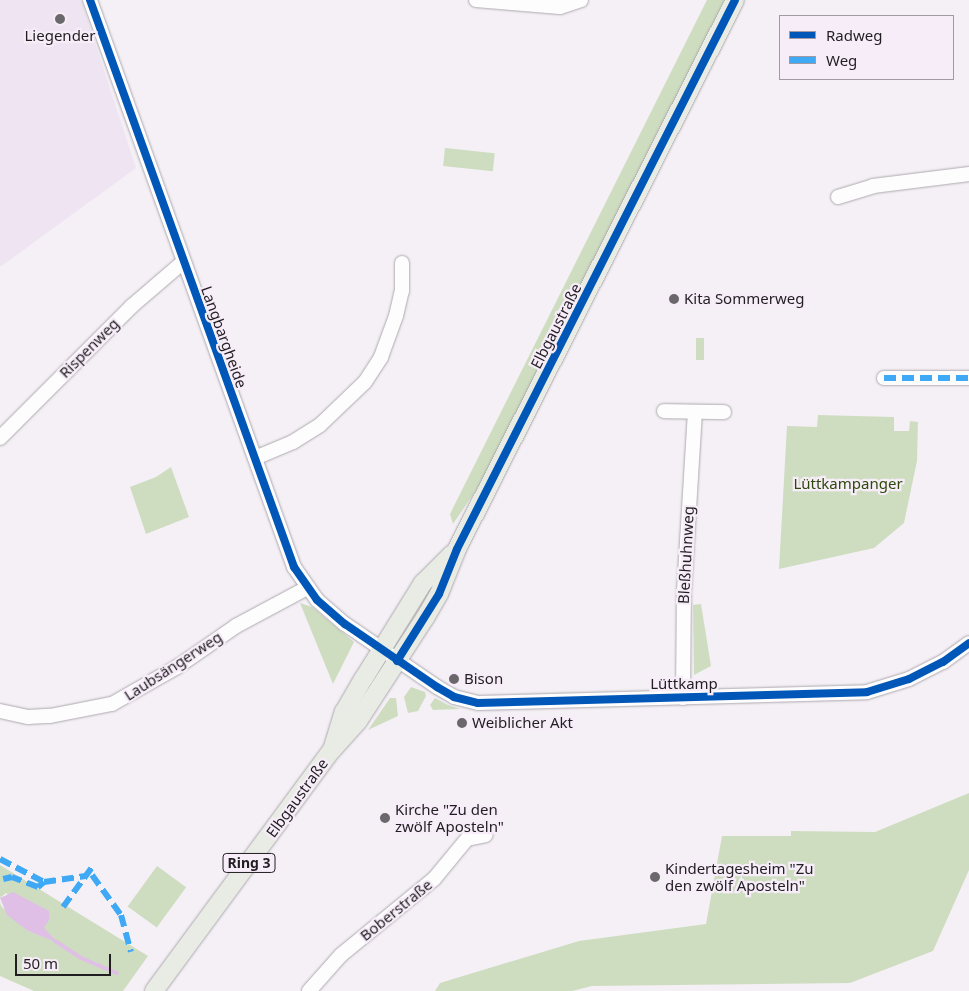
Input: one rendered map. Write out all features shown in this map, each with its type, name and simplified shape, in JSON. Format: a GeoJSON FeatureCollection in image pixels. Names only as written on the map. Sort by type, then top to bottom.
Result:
{"type":"FeatureCollection","features":[{"type":"Feature","properties":{"kind":"main road","name":"Elbgaustraße"},"geometry":{"type":"LineString","coordinates":[[154,991],[332,750],[358,721],[439,594],[457,550],[736,0]]}},
{"type":"Feature","properties":{"kind":"main road","name":"Elbgaustraße"},"geometry":{"type":"LineString","coordinates":[[332,750],[344,712],[423,583],[457,550]]}},
{"type":"Feature","properties":{"kind":"street"},"geometry":{"type":"LineString","coordinates":[[476,0],[560,7],[582,0]]}},
{"type":"Feature","properties":{"kind":"street","name":"Langbargheide"},"geometry":{"type":"LineString","coordinates":[[93,1],[182,263],[294,567],[307,588],[331,613],[381,651]]}},
{"type":"Feature","properties":{"kind":"street"},"geometry":{"type":"LineString","coordinates":[[838,197],[873,186],[969,174]]}},
{"type":"Feature","properties":{"kind":"street","name":"Rispenweg"},"geometry":{"type":"LineString","coordinates":[[0,438],[132,306],[182,263]]}},
{"type":"Feature","properties":{"kind":"street"},"geometry":{"type":"LineString","coordinates":[[255,458],[293,442],[320,425],[365,382],[381,357],[396,316],[402,291],[402,263]]}},
{"type":"Feature","properties":{"kind":"street"},"geometry":{"type":"LineString","coordinates":[[884,378],[969,378]]}},
{"type":"Feature","properties":{"kind":"street"},"geometry":{"type":"LineString","coordinates":[[664,411],[724,412]]}},
{"type":"Feature","properties":{"kind":"street","name":"Bleßhuhnweg"},"geometry":{"type":"LineString","coordinates":[[683,698],[684,591],[695,412]]}},
{"type":"Feature","properties":{"kind":"street","name":"Laubsängerweg"},"geometry":{"type":"LineString","coordinates":[[0,711],[28,717],[50,716],[112,704],[170,672],[236,626],[307,588]]}},
{"type":"Feature","properties":{"kind":"street","name":"Lüttkamp"},"geometry":{"type":"LineString","coordinates":[[381,651],[437,687],[468,702],[867,692],[909,679],[943,662],[969,643]]}},
{"type":"Feature","properties":{"kind":"street","name":"Boberstraße"},"geometry":{"type":"LineString","coordinates":[[309,991],[341,955],[434,880],[467,839],[486,835]]}},
{"type":"Feature","properties":{"kind":"shaded area"},"geometry":{"type":"Polygon","coordinates":[[[0,0],[81,0],[136,168],[0,267],[0,0]]]}},
{"type":"Feature","properties":{"kind":"shaded area"},"geometry":{"type":"Polygon","coordinates":[[[13,892],[49,911],[49,920],[44,928],[58,943],[28,931],[7,915],[0,898],[13,892]]]}},
{"type":"Feature","properties":{"kind":"green space"},"geometry":{"type":"Polygon","coordinates":[[[707,0],[725,0],[490,470],[453,524],[450,514],[707,0]]]}},
{"type":"Feature","properties":{"kind":"green space"},"geometry":{"type":"Polygon","coordinates":[[[445,148],[495,153],[493,171],[443,166],[445,148]]]}},
{"type":"Feature","properties":{"kind":"green space"},"geometry":{"type":"Polygon","coordinates":[[[696,338],[704,338],[704,360],[696,360],[696,338]]]}},
{"type":"Feature","properties":{"kind":"green space","name":"Lüttkampanger"},"geometry":{"type":"Polygon","coordinates":[[[818,415],[894,417],[894,431],[909,431],[910,421],[918,422],[917,461],[904,523],[874,548],[779,569],[787,426],[817,427],[818,415]]]}},
{"type":"Feature","properties":{"kind":"green space"},"geometry":{"type":"Polygon","coordinates":[[[171,467],[189,517],[146,534],[130,487],[156,477],[171,467]]]}},
{"type":"Feature","properties":{"kind":"green space"},"geometry":{"type":"Polygon","coordinates":[[[300,603],[312,607],[354,642],[333,684],[300,603]]]}},
{"type":"Feature","properties":{"kind":"green space"},"geometry":{"type":"Polygon","coordinates":[[[701,604],[711,666],[694,675],[693,605],[701,604]]]}},
{"type":"Feature","properties":{"kind":"green space"},"geometry":{"type":"Polygon","coordinates":[[[411,687],[425,692],[426,696],[418,711],[408,713],[404,697],[411,687]]]}},
{"type":"Feature","properties":{"kind":"green space"},"geometry":{"type":"Polygon","coordinates":[[[390,698],[396,698],[398,716],[368,730],[390,698]]]}},
{"type":"Feature","properties":{"kind":"green space"},"geometry":{"type":"Polygon","coordinates":[[[435,698],[460,709],[433,710],[430,705],[435,698]]]}},
{"type":"Feature","properties":{"kind":"green space"},"geometry":{"type":"Polygon","coordinates":[[[969,793],[969,870],[933,951],[850,983],[592,986],[572,991],[435,991],[440,983],[579,941],[706,924],[722,836],[791,836],[791,831],[875,832],[969,793]]]}},
{"type":"Feature","properties":{"kind":"green space"},"geometry":{"type":"Polygon","coordinates":[[[0,865],[148,956],[123,991],[34,991],[0,976],[0,901],[1,906],[28,931],[57,942],[6,893],[0,898],[0,865]]]}},
{"type":"Feature","properties":{"kind":"green space"},"geometry":{"type":"Polygon","coordinates":[[[157,866],[186,887],[157,928],[128,906],[157,866]]]}},
{"type":"Feature","properties":{"kind":"waterway"},"geometry":{"type":"LineString","coordinates":[[55,941],[81,958],[117,973]]}},
{"type":"Feature","properties":{"kind":"marked path"},"geometry":{"type":"LineString","coordinates":[[884,378],[969,378]]}},
{"type":"Feature","properties":{"kind":"marked path"},"geometry":{"type":"LineString","coordinates":[[0,859],[44,882],[38,887],[12,877],[3,879]]}},
{"type":"Feature","properties":{"kind":"marked path"},"geometry":{"type":"LineString","coordinates":[[63,907],[93,866]]}},
{"type":"Feature","properties":{"kind":"marked path"},"geometry":{"type":"LineString","coordinates":[[92,875],[121,915],[131,952]]}},
{"type":"Feature","properties":{"kind":"marked path"},"geometry":{"type":"LineString","coordinates":[[44,882],[86,876]]}},
{"type":"Feature","properties":{"kind":"cycle path"},"geometry":{"type":"LineString","coordinates":[[90,0],[294,567],[317,600],[345,624],[437,687],[454,697],[478,703],[867,692],[909,679],[943,662],[969,643]]}},
{"type":"Feature","properties":{"kind":"cycle path"},"geometry":{"type":"LineString","coordinates":[[397,661],[439,594],[457,549],[735,0]]}},
{"type":"Feature","properties":{"kind":"place","name":"Liegender"},"geometry":{"type":"Point","coordinates":[60,19]}},
{"type":"Feature","properties":{"kind":"place","name":"Kita Sommerweg"},"geometry":{"type":"Point","coordinates":[674,299]}},
{"type":"Feature","properties":{"kind":"place","name":"Bison"},"geometry":{"type":"Point","coordinates":[454,679]}},
{"type":"Feature","properties":{"kind":"place","name":"Weiblicher Akt"},"geometry":{"type":"Point","coordinates":[462,723]}},
{"type":"Feature","properties":{"kind":"place","name":"Kirche \"Zu den zwölf Aposteln\""},"geometry":{"type":"Point","coordinates":[385,818]}},
{"type":"Feature","properties":{"kind":"place","name":"Kindertagesheim \"Zu den zwölf Aposteln\""},"geometry":{"type":"Point","coordinates":[655,877]}}]}
